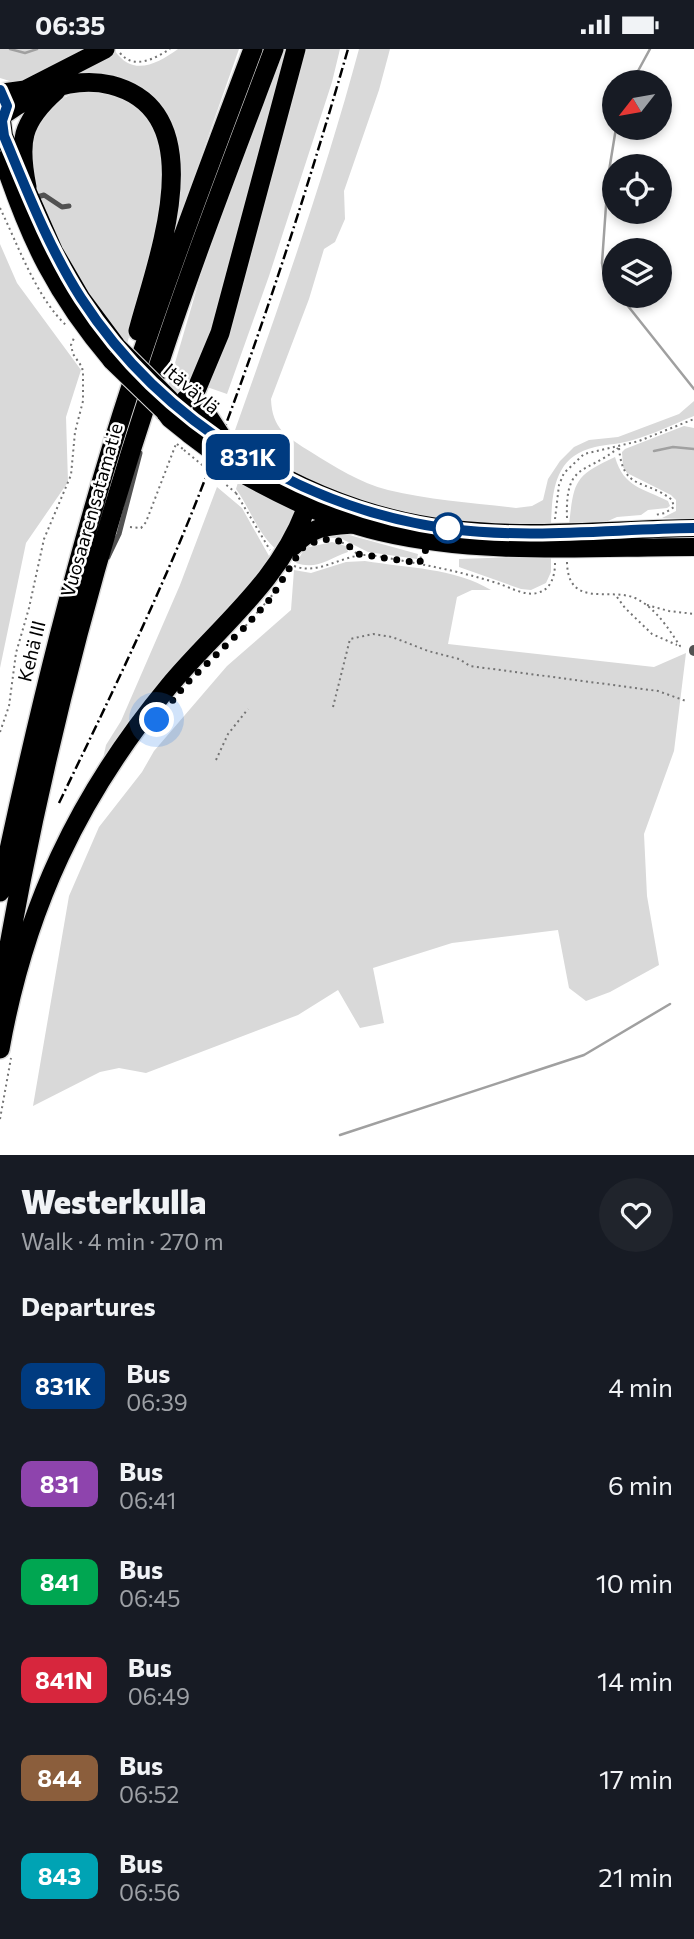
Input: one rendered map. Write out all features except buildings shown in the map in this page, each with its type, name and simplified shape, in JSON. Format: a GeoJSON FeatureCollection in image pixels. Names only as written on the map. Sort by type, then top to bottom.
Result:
{"type":"FeatureCollection","features":[{"type":"Feature","properties":{"kind":"highway"},"geometry":{"type":"LineString","coordinates":[[1,91],[24,90],[105,49]]}},
{"type":"Feature","properties":{"kind":"highway","name":"Vuosaaren satamatie"},"geometry":{"type":"LineString","coordinates":[[0,997],[33,826],[86,604],[177,252],[253,49]]}},
{"type":"Feature","properties":{"kind":"highway","name":"Vuosaaren satamatie"},"geometry":{"type":"LineString","coordinates":[[141,388],[200,247],[274,49]]}},
{"type":"Feature","properties":{"kind":"highway"},"geometry":{"type":"LineString","coordinates":[[191,424],[220,333],[296,49]]}},
{"type":"Feature","properties":{"kind":"highway"},"geometry":{"type":"LineString","coordinates":[[3,119],[28,98],[60,88],[95,82],[132,93],[143,100],[156,115],[170,146],[173,172],[161,241],[135,342],[141,388]]}},
{"type":"Feature","properties":{"kind":"highway"},"geometry":{"type":"LineString","coordinates":[[29,193],[22,160],[24,134],[37,110],[60,88]]}},
{"type":"Feature","properties":{"kind":"highway","name":"Kehä III"},"geometry":{"type":"LineString","coordinates":[[0,892],[60,629],[141,388]]}},
{"type":"Feature","properties":{"kind":"highway"},"geometry":{"type":"LineString","coordinates":[[171,405],[191,424],[225,442]]}},
{"type":"Feature","properties":{"kind":"highway"},"geometry":{"type":"LineString","coordinates":[[285,559],[307,506],[298,485]]}},
{"type":"Feature","properties":{"kind":"highway"},"geometry":{"type":"LineString","coordinates":[[6,1053],[22,955],[39,904],[57,859],[85,803],[114,757],[171,683],[261,589],[304,535],[316,528],[353,524]]}},
{"type":"Feature","properties":{"kind":"main road","name":"Itäväylä"},"geometry":{"type":"LineString","coordinates":[[1,91],[7,106],[3,119],[4,136],[67,274],[98,322],[114,354]]}},
{"type":"Feature","properties":{"kind":"main road","name":"Itäväylä"},"geometry":{"type":"LineString","coordinates":[[0,153],[18,204],[45,266],[64,300],[114,354],[171,405],[170,419],[191,424],[246,466],[307,506],[353,524],[411,538],[452,544],[496,547],[694,547]]}},
{"type":"Feature","properties":{"kind":"main road","name":"Itäväylä"},"geometry":{"type":"LineString","coordinates":[[225,442],[246,466],[345,504],[381,515],[453,529],[498,533],[694,527]]}},
{"type":"Feature","properties":{"kind":"lane"},"geometry":{"type":"LineString","coordinates":[[245,69],[246,49]]}},
{"type":"Feature","properties":{"kind":"lane"},"geometry":{"type":"LineString","coordinates":[[29,193],[44,195],[62,207],[69,206]]}},
{"type":"Feature","properties":{"kind":"path"},"geometry":{"type":"LineString","coordinates":[[118,49],[122,56],[132,62],[147,60],[170,49]]}},
{"type":"Feature","properties":{"kind":"path"},"geometry":{"type":"LineString","coordinates":[[0,732],[9,706],[16,653],[44,539],[71,475],[75,432],[83,401],[82,367],[73,354],[71,345],[76,334]]}},
{"type":"Feature","properties":{"kind":"path"},"geometry":{"type":"LineString","coordinates":[[555,523],[556,501],[564,473],[584,454],[619,447],[693,420]]}},
{"type":"Feature","properties":{"kind":"path"},"geometry":{"type":"LineString","coordinates":[[191,424],[236,493],[264,543],[304,570],[316,569],[357,554],[468,573],[533,594],[544,590],[553,580],[555,555]]}},
{"type":"Feature","properties":{"kind":"path"},"geometry":{"type":"LineString","coordinates":[[129,526],[141,528],[146,522],[191,424]]}},
{"type":"Feature","properties":{"kind":"path"},"geometry":{"type":"LineString","coordinates":[[619,447],[621,464],[627,476],[672,500],[674,507],[671,510],[649,517]]}},
{"type":"Feature","properties":{"kind":"path"},"geometry":{"type":"LineString","coordinates":[[567,523],[566,505],[572,482],[579,471],[609,456],[619,447]]}},
{"type":"Feature","properties":{"kind":"path"},"geometry":{"type":"LineString","coordinates":[[329,539],[349,546],[357,554]]}},
{"type":"Feature","properties":{"kind":"path"},"geometry":{"type":"LineString","coordinates":[[567,554],[569,577],[576,587],[586,593],[632,597],[658,615],[680,646]]}},
{"type":"Feature","properties":{"kind":"path"},"geometry":{"type":"LineString","coordinates":[[420,563],[421,555]]}},
{"type":"Feature","properties":{"kind":"path"},"geometry":{"type":"LineString","coordinates":[[237,635],[276,590]]}},
{"type":"Feature","properties":{"kind":"path"},"geometry":{"type":"LineString","coordinates":[[617,596],[625,608],[652,633],[694,650]]}},
{"type":"Feature","properties":{"kind":"path"},"geometry":{"type":"LineString","coordinates":[[644,604],[694,614]]}},
{"type":"Feature","properties":{"kind":"path"},"geometry":{"type":"LineString","coordinates":[[333,708],[350,639],[373,634],[392,637],[428,651],[460,659],[470,666],[658,691],[686,701]]}},
{"type":"Feature","properties":{"kind":"path"},"geometry":{"type":"LineString","coordinates":[[216,760],[228,734],[248,709]]}},
{"type":"Feature","properties":{"kind":"path"},"geometry":{"type":"LineString","coordinates":[[0,1119],[6,1053]]}},
{"type":"Feature","properties":{"kind":"shaded area"},"geometry":{"type":"Polygon","coordinates":[[[0,49],[93,49],[26,82],[16,83],[0,78],[0,49]]]}},
{"type":"Feature","properties":{"kind":"shaded area"},"geometry":{"type":"Polygon","coordinates":[[[178,49],[239,49],[164,262],[174,209],[150,95],[132,83],[115,77],[40,88],[115,51],[129,64],[137,66],[154,63],[178,49]]]}},
{"type":"Feature","properties":{"kind":"shaded area"},"geometry":{"type":"Polygon","coordinates":[[[284,49],[290,49],[218,310],[198,367],[180,399],[168,387],[216,223],[284,49]]]}},
{"type":"Feature","properties":{"kind":"shaded area"},"geometry":{"type":"Polygon","coordinates":[[[307,49],[340,49],[332,82],[269,276],[227,394],[207,387],[307,49]]]}},
{"type":"Feature","properties":{"kind":"shaded area"},"geometry":{"type":"Polygon","coordinates":[[[359,49],[390,49],[379,90],[344,191],[345,219],[335,242],[324,249],[309,299],[271,399],[274,418],[282,431],[295,442],[368,483],[419,496],[516,508],[532,506],[543,500],[548,479],[574,447],[589,440],[618,437],[679,414],[694,401],[694,416],[641,438],[595,447],[571,458],[558,476],[551,525],[467,522],[384,509],[318,484],[281,464],[234,433],[316,194],[359,49]]]}},
{"type":"Feature","properties":{"kind":"shaded area"},"geometry":{"type":"Polygon","coordinates":[[[89,89],[130,98],[157,127],[166,178],[145,282],[127,344],[85,289],[60,248],[41,205],[32,172],[29,135],[53,105],[67,96],[89,89]]]}},
{"type":"Feature","properties":{"kind":"shaded area"},"geometry":{"type":"Polygon","coordinates":[[[0,244],[17,283],[81,370],[66,417],[68,482],[26,543],[0,668],[0,244]]]}},
{"type":"Feature","properties":{"kind":"shaded area"},"geometry":{"type":"Polygon","coordinates":[[[684,426],[694,428],[694,519],[662,518],[676,511],[676,500],[627,473],[623,467],[622,452],[684,426]]]}},
{"type":"Feature","properties":{"kind":"shaded area"},"geometry":{"type":"Polygon","coordinates":[[[615,457],[629,481],[668,501],[670,506],[648,510],[641,515],[617,517],[592,524],[569,525],[578,482],[591,469],[615,457]]]}},
{"type":"Feature","properties":{"kind":"shaded area"},"geometry":{"type":"Polygon","coordinates":[[[239,479],[298,510],[278,551],[260,530],[236,489],[239,479]]]}},
{"type":"Feature","properties":{"kind":"shaded area"},"geometry":{"type":"Polygon","coordinates":[[[217,487],[242,508],[269,556],[269,565],[101,768],[106,745],[121,721],[180,585],[217,487]]]}},
{"type":"Feature","properties":{"kind":"shaded area"},"geometry":{"type":"Polygon","coordinates":[[[342,533],[418,554],[417,559],[368,552],[342,539],[326,537],[342,533]]]}},
{"type":"Feature","properties":{"kind":"shaded area"},"geometry":{"type":"Polygon","coordinates":[[[332,542],[346,546],[348,552],[322,563],[296,563],[305,548],[332,542]]]}},
{"type":"Feature","properties":{"kind":"shaded area"},"geometry":{"type":"Polygon","coordinates":[[[551,556],[551,572],[546,583],[531,590],[459,567],[459,559],[551,556]]]}},
{"type":"Feature","properties":{"kind":"shaded area"},"geometry":{"type":"Polygon","coordinates":[[[365,561],[446,573],[491,590],[472,590],[457,597],[448,644],[654,667],[686,653],[674,751],[644,834],[647,896],[659,965],[610,992],[586,1001],[569,988],[558,930],[452,943],[373,968],[384,1023],[360,1028],[338,990],[298,1015],[146,1073],[119,1068],[100,1072],[33,1106],[69,896],[99,827],[142,772],[154,751],[227,666],[291,610],[294,570],[311,573],[346,562],[365,561]]]}},
{"type":"Feature","properties":{"kind":"waterway"},"geometry":{"type":"LineString","coordinates":[[10,49],[25,53],[37,49]]}},
{"type":"Feature","properties":{"kind":"waterway"},"geometry":{"type":"LineString","coordinates":[[639,70],[650,49]]}},
{"type":"Feature","properties":{"kind":"waterway"},"geometry":{"type":"LineString","coordinates":[[604,238],[608,177],[614,140]]}},
{"type":"Feature","properties":{"kind":"waterway"},"geometry":{"type":"LineString","coordinates":[[630,308],[694,389]]}},
{"type":"Feature","properties":{"kind":"waterway"},"geometry":{"type":"LineString","coordinates":[[654,451],[673,447],[694,449]]}},
{"type":"Feature","properties":{"kind":"waterway"},"geometry":{"type":"LineString","coordinates":[[340,1135],[584,1055],[670,1004]]}},
{"type":"Feature","properties":{"kind":"railway"},"geometry":{"type":"LineString","coordinates":[[59,803],[112,694],[178,547],[215,453],[276,281],[348,49]]}},
{"type":"Feature","properties":{"kind":"bus line","name":"831K"},"geometry":{"type":"LineString","coordinates":[[0,90],[7,106],[2,121],[4,136],[54,251],[82,299],[117,346],[152,382],[196,421],[249,458],[298,485],[345,504],[416,524],[498,533],[694,528]]}},
{"type":"Feature","properties":{"kind":"route"},"geometry":{"type":"LineString","coordinates":[[157,720],[185,685],[271,598],[302,548],[309,543],[329,539],[349,546],[357,554],[420,563],[421,555],[448,528]]}}]}
